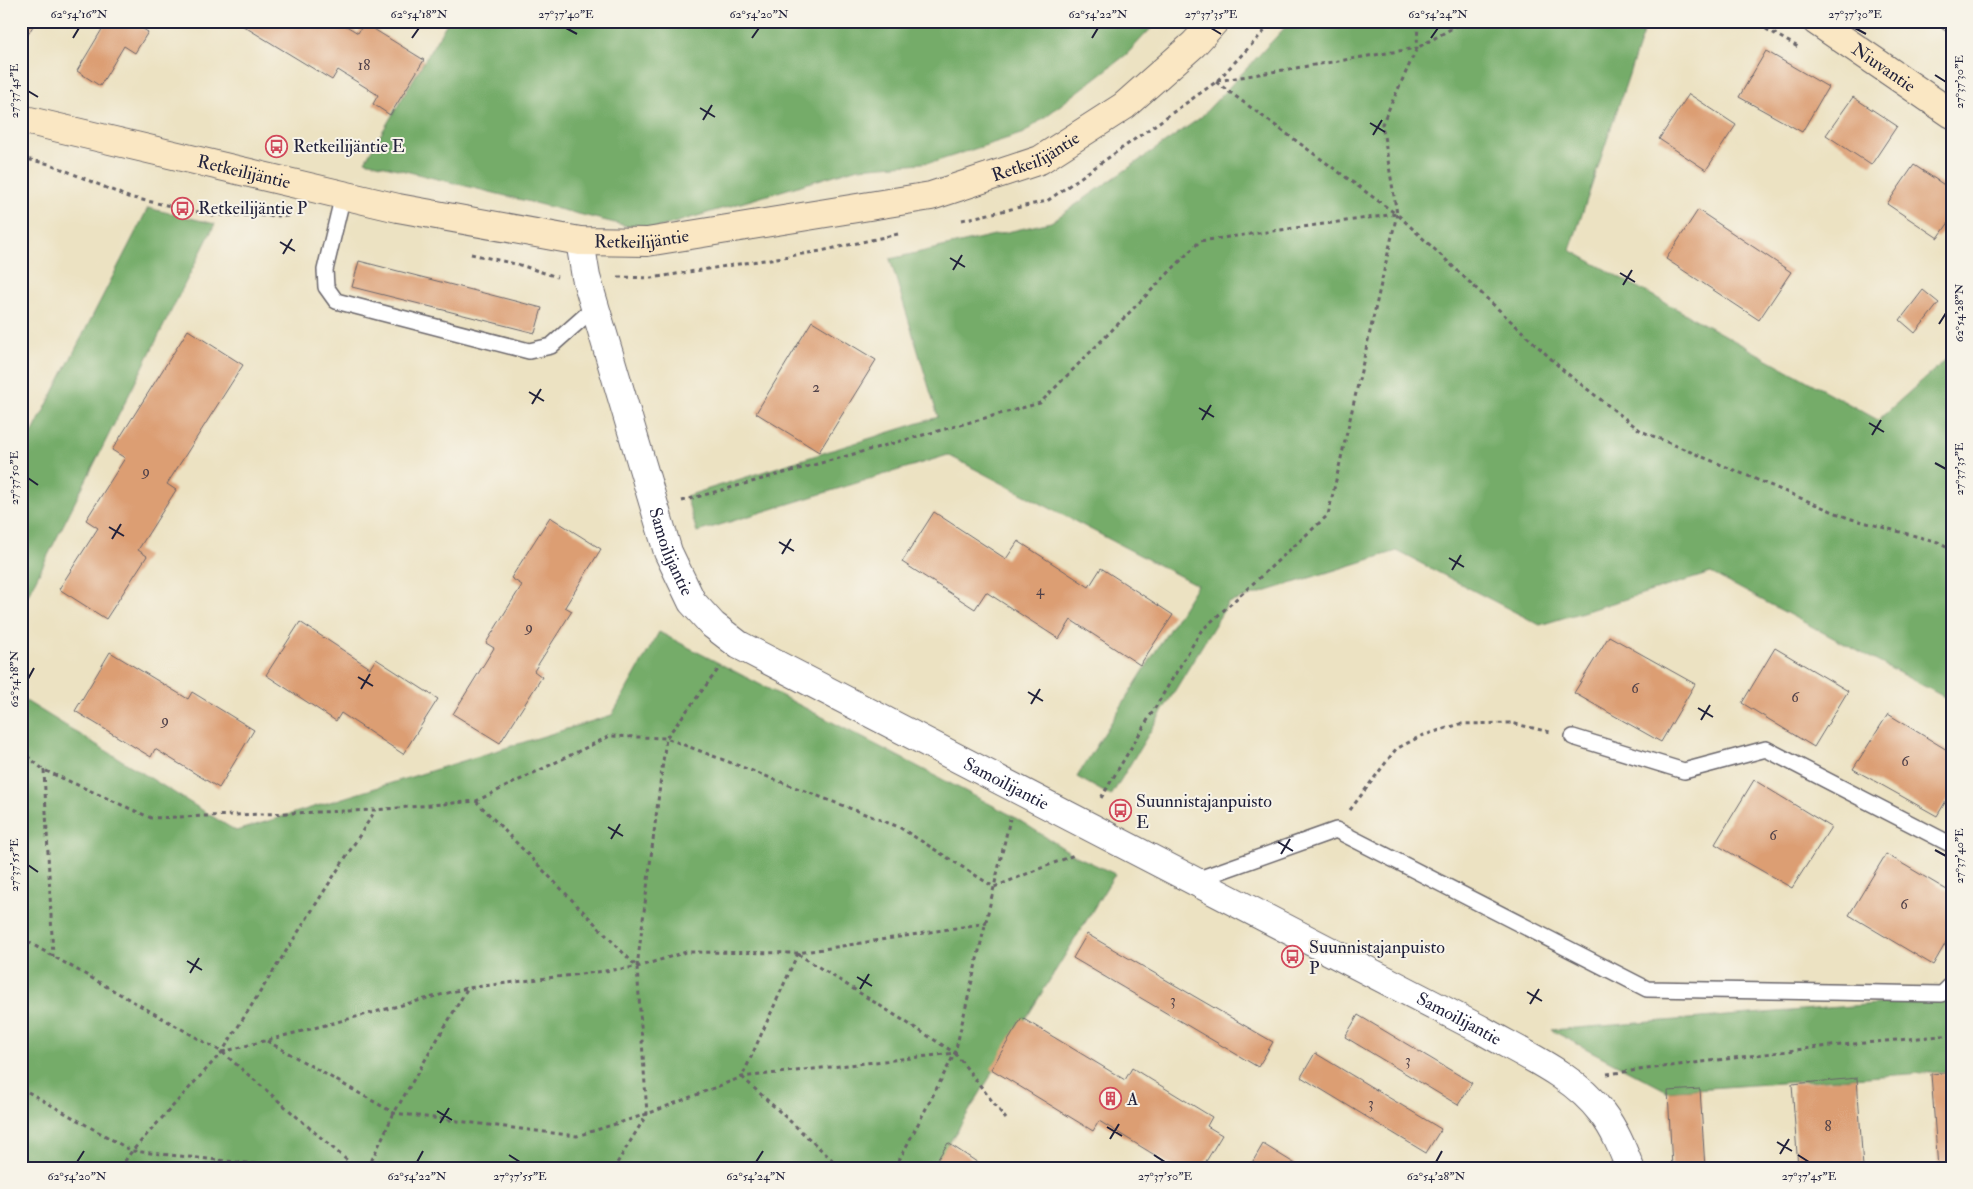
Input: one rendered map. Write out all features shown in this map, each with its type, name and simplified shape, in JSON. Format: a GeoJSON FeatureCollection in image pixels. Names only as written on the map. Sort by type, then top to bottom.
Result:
{"type":"FeatureCollection","features":[{"type":"Feature","properties":{"kind":"street","name":"Retkeilijäntie"},"geometry":{"type":"LineString","coordinates":[[21,119],[398,208],[580,241],[647,242],[931,196],[1040,160],[1124,106],[1194,44],[1215,21]]}},
{"type":"Feature","properties":{"kind":"street","name":"Niuvantie"},"geometry":{"type":"LineString","coordinates":[[1816,21],[1952,114]]}},
{"type":"Feature","properties":{"kind":"street","name":"Samoilijantie"},"geometry":{"type":"LineString","coordinates":[[580,241],[586,277],[594,307],[668,552],[692,602],[713,625],[738,645],[1480,1029],[1557,1073],[1586,1096],[1602,1113],[1620,1142],[1630,1168]]}},
{"type":"Feature","properties":{"kind":"lane"},"geometry":{"type":"LineString","coordinates":[[343,195],[325,270],[326,287],[336,301],[529,350],[551,346],[594,307]]}},
{"type":"Feature","properties":{"kind":"lane"},"geometry":{"type":"LineString","coordinates":[[1573,737],[1684,771],[1766,749],[1952,845]]}},
{"type":"Feature","properties":{"kind":"lane"},"geometry":{"type":"LineString","coordinates":[[1193,881],[1336,830],[1647,989],[1942,994],[1952,984]]}},
{"type":"Feature","properties":{"kind":"path"},"geometry":{"type":"LineString","coordinates":[[1100,801],[1201,631],[1328,515],[1396,214],[1382,124],[1417,48],[1418,21]]}},
{"type":"Feature","properties":{"kind":"path"},"geometry":{"type":"LineString","coordinates":[[1465,21],[1417,48],[1216,82],[1396,214],[1564,371],[1641,431],[1848,518],[1938,542],[1952,549]]}},
{"type":"Feature","properties":{"kind":"path"},"geometry":{"type":"LineString","coordinates":[[1752,21],[1780,36]]}},
{"type":"Feature","properties":{"kind":"path"},"geometry":{"type":"LineString","coordinates":[[654,509],[1040,403],[1200,241],[1396,214]]}},
{"type":"Feature","properties":{"kind":"path"},"geometry":{"type":"LineString","coordinates":[[614,1168],[647,1114],[637,967],[666,738],[721,665]]}},
{"type":"Feature","properties":{"kind":"path"},"geometry":{"type":"LineString","coordinates":[[1336,830],[1396,749],[1421,736],[1460,724],[1511,723],[1573,737]]}},
{"type":"Feature","properties":{"kind":"path"},"geometry":{"type":"LineString","coordinates":[[21,751],[44,770],[151,818],[375,810],[476,801],[610,736],[666,738],[899,827],[994,887]]}},
{"type":"Feature","properties":{"kind":"path"},"geometry":{"type":"LineString","coordinates":[[44,770],[53,957]]}},
{"type":"Feature","properties":{"kind":"path"},"geometry":{"type":"LineString","coordinates":[[895,1168],[955,1053],[1011,815],[1021,791]]}},
{"type":"Feature","properties":{"kind":"path"},"geometry":{"type":"LineString","coordinates":[[476,801],[637,967]]}},
{"type":"Feature","properties":{"kind":"path"},"geometry":{"type":"LineString","coordinates":[[120,1168],[132,1151],[222,1052],[375,810]]}},
{"type":"Feature","properties":{"kind":"path"},"geometry":{"type":"LineString","coordinates":[[994,887],[1074,855]]}},
{"type":"Feature","properties":{"kind":"path"},"geometry":{"type":"LineString","coordinates":[[222,1052],[467,988],[637,967],[686,952],[798,954],[987,923]]}},
{"type":"Feature","properties":{"kind":"path"},"geometry":{"type":"LineString","coordinates":[[21,938],[222,1052],[356,1168]]}},
{"type":"Feature","properties":{"kind":"path"},"geometry":{"type":"LineString","coordinates":[[798,954],[955,1053],[1006,1119]]}},
{"type":"Feature","properties":{"kind":"path"},"geometry":{"type":"LineString","coordinates":[[742,1077],[798,954]]}},
{"type":"Feature","properties":{"kind":"path"},"geometry":{"type":"LineString","coordinates":[[368,1168],[394,1113],[467,988]]}},
{"type":"Feature","properties":{"kind":"path"},"geometry":{"type":"LineString","coordinates":[[1586,1096],[1600,1075],[1820,1047],[1952,1035]]}},
{"type":"Feature","properties":{"kind":"path"},"geometry":{"type":"LineString","coordinates":[[267,1041],[394,1113],[577,1136],[647,1114],[742,1077],[955,1053]]}},
{"type":"Feature","properties":{"kind":"path"},"geometry":{"type":"LineString","coordinates":[[742,1077],[841,1168]]}},
{"type":"Feature","properties":{"kind":"path"},"geometry":{"type":"LineString","coordinates":[[21,1088],[132,1151],[293,1168]]}},
{"type":"Feature","properties":{"kind":"green space"},"geometry":{"type":"Polygon","coordinates":[[[448,21],[1158,21],[1127,54],[1024,133],[934,162],[858,168],[647,231],[365,161],[448,21]]]}},
{"type":"Feature","properties":{"kind":"green space"},"geometry":{"type":"Polygon","coordinates":[[[1291,21],[1647,21],[1570,250],[1878,420],[1952,354],[1952,701],[1711,573],[1540,625],[1397,551],[1228,603],[1111,796],[1077,777],[1197,585],[948,455],[697,532],[686,496],[938,417],[890,259],[1051,222],[1200,118],[1291,21]]]}},
{"type":"Feature","properties":{"kind":"green space"},"geometry":{"type":"Polygon","coordinates":[[[148,208],[215,224],[21,609],[21,455],[148,208]]]}},
{"type":"Feature","properties":{"kind":"green space"},"geometry":{"type":"Polygon","coordinates":[[[659,632],[1011,815],[1074,855],[1115,874],[934,1168],[21,1168],[21,698],[236,831],[612,715],[659,632]]]}},
{"type":"Feature","properties":{"kind":"green space"},"geometry":{"type":"Polygon","coordinates":[[[1952,998],[1952,1071],[1667,1091],[1551,1030],[1952,998]]]}},
{"type":"Feature","properties":{"kind":"building"},"geometry":{"type":"Polygon","coordinates":[[[21,21],[36,21],[21,46],[21,21]]]}},
{"type":"Feature","properties":{"kind":"building"},"geometry":{"type":"Polygon","coordinates":[[[107,21],[130,21],[148,32],[135,53],[124,46],[100,86],[77,71],[107,21]]]}},
{"type":"Feature","properties":{"kind":"building"},"geometry":{"type":"Polygon","coordinates":[[[235,21],[338,21],[358,33],[364,23],[424,60],[390,115],[373,104],[378,95],[338,70],[332,80],[235,21]]]}},
{"type":"Feature","properties":{"kind":"building"},"geometry":{"type":"Polygon","coordinates":[[[1931,21],[1952,21],[1952,31],[1950,34],[1931,21]]]}},
{"type":"Feature","properties":{"kind":"building"},"geometry":{"type":"Polygon","coordinates":[[[1766,51],[1828,87],[1802,132],[1739,97],[1766,51]]]}},
{"type":"Feature","properties":{"kind":"building"},"geometry":{"type":"Polygon","coordinates":[[[1689,94],[1736,125],[1706,170],[1659,139],[1689,94]]]}},
{"type":"Feature","properties":{"kind":"building"},"geometry":{"type":"Polygon","coordinates":[[[1853,97],[1897,126],[1871,165],[1826,135],[1853,97]]]}},
{"type":"Feature","properties":{"kind":"building"},"geometry":{"type":"Polygon","coordinates":[[[1914,165],[1952,190],[1952,218],[1938,238],[1887,204],[1914,165]]]}},
{"type":"Feature","properties":{"kind":"building"},"geometry":{"type":"Polygon","coordinates":[[[1698,210],[1791,272],[1759,320],[1666,259],[1698,210]]]}},
{"type":"Feature","properties":{"kind":"building"},"geometry":{"type":"Polygon","coordinates":[[[359,261],[542,308],[535,333],[352,287],[359,261]]]}},
{"type":"Feature","properties":{"kind":"building"},"geometry":{"type":"Polygon","coordinates":[[[1923,290],[1939,303],[1915,333],[1900,320],[1923,290]]]}},
{"type":"Feature","properties":{"kind":"building"},"geometry":{"type":"Polygon","coordinates":[[[812,321],[876,360],[819,452],[756,413],[812,321]]]}},
{"type":"Feature","properties":{"kind":"building"},"geometry":{"type":"Polygon","coordinates":[[[188,330],[243,365],[167,484],[176,490],[138,550],[147,556],[106,619],[59,589],[98,528],[86,520],[125,458],[112,450],[188,330]]]}},
{"type":"Feature","properties":{"kind":"building"},"geometry":{"type":"Polygon","coordinates":[[[934,512],[1006,559],[1018,541],[1089,587],[1101,568],[1173,615],[1140,665],[1071,620],[1059,639],[986,592],[975,609],[902,562],[934,512]]]}},
{"type":"Feature","properties":{"kind":"building"},"geometry":{"type":"Polygon","coordinates":[[[550,517],[601,549],[565,607],[572,611],[534,671],[542,677],[500,743],[453,714],[494,648],[486,643],[522,585],[511,578],[550,517]]]}},
{"type":"Feature","properties":{"kind":"building"},"geometry":{"type":"Polygon","coordinates":[[[300,622],[370,668],[376,659],[438,699],[403,754],[341,713],[336,721],[266,675],[300,622]]]}},
{"type":"Feature","properties":{"kind":"building"},"geometry":{"type":"Polygon","coordinates":[[[1609,636],[1695,684],[1661,742],[1574,693],[1609,636]]]}},
{"type":"Feature","properties":{"kind":"building"},"geometry":{"type":"Polygon","coordinates":[[[1775,648],[1848,691],[1814,747],[1742,703],[1775,648]]]}},
{"type":"Feature","properties":{"kind":"building"},"geometry":{"type":"Polygon","coordinates":[[[110,652],[188,699],[192,692],[254,730],[219,788],[155,749],[151,757],[75,711],[110,652]]]}},
{"type":"Feature","properties":{"kind":"building"},"geometry":{"type":"Polygon","coordinates":[[[1888,714],[1952,753],[1952,791],[1937,816],[1853,769],[1888,714]]]}},
{"type":"Feature","properties":{"kind":"building"},"geometry":{"type":"Polygon","coordinates":[[[1754,780],[1831,827],[1792,888],[1715,844],[1754,780]]]}},
{"type":"Feature","properties":{"kind":"building"},"geometry":{"type":"Polygon","coordinates":[[[1886,854],[1952,893],[1952,932],[1933,965],[1849,915],[1886,854]]]}},
{"type":"Feature","properties":{"kind":"building"},"geometry":{"type":"Polygon","coordinates":[[[1087,934],[1273,1042],[1258,1067],[1073,958],[1087,934]]]}},
{"type":"Feature","properties":{"kind":"building"},"geometry":{"type":"Polygon","coordinates":[[[1358,1015],[1472,1083],[1458,1105],[1345,1037],[1358,1015]]]}},
{"type":"Feature","properties":{"kind":"building","name":"A"},"geometry":{"type":"Polygon","coordinates":[[[1022,1018],[1125,1080],[1132,1068],[1212,1117],[1207,1126],[1222,1135],[1202,1168],[1186,1168],[1182,1165],[1180,1168],[1176,1168],[1099,1121],[1093,1131],[991,1069],[1022,1018]]]}},
{"type":"Feature","properties":{"kind":"building"},"geometry":{"type":"Polygon","coordinates":[[[1315,1053],[1441,1129],[1426,1153],[1301,1077],[1315,1053]]]}},
{"type":"Feature","properties":{"kind":"building"},"geometry":{"type":"Polygon","coordinates":[[[1952,1072],[1952,1168],[1938,1168],[1931,1074],[1952,1072]]]}},
{"type":"Feature","properties":{"kind":"building"},"geometry":{"type":"Polygon","coordinates":[[[1857,1078],[1863,1168],[1798,1168],[1792,1084],[1857,1078]]]}},
{"type":"Feature","properties":{"kind":"building"},"geometry":{"type":"Polygon","coordinates":[[[1700,1089],[1705,1168],[1672,1168],[1668,1091],[1700,1089]]]}},
{"type":"Feature","properties":{"kind":"building"},"geometry":{"type":"Polygon","coordinates":[[[948,1143],[986,1168],[932,1168],[948,1143]]]}},
{"type":"Feature","properties":{"kind":"building"},"geometry":{"type":"Polygon","coordinates":[[[1263,1144],[1302,1168],[1249,1168],[1263,1144]]]}},
{"type":"Feature","properties":{"kind":"place","name":"Retkeilijäntie E"},"geometry":{"type":"Point","coordinates":[277,146]}},
{"type":"Feature","properties":{"kind":"place","name":"Retkeilijäntie P"},"geometry":{"type":"Point","coordinates":[182,208]}},
{"type":"Feature","properties":{"kind":"place","name":"Suunnistajanpuisto E"},"geometry":{"type":"Point","coordinates":[1120,811]}},
{"type":"Feature","properties":{"kind":"place","name":"Suunnistajanpuisto P"},"geometry":{"type":"Point","coordinates":[1293,957]}},
{"type":"Feature","properties":{"kind":"place","name":"A"},"geometry":{"type":"Point","coordinates":[1111,1099]}}]}
